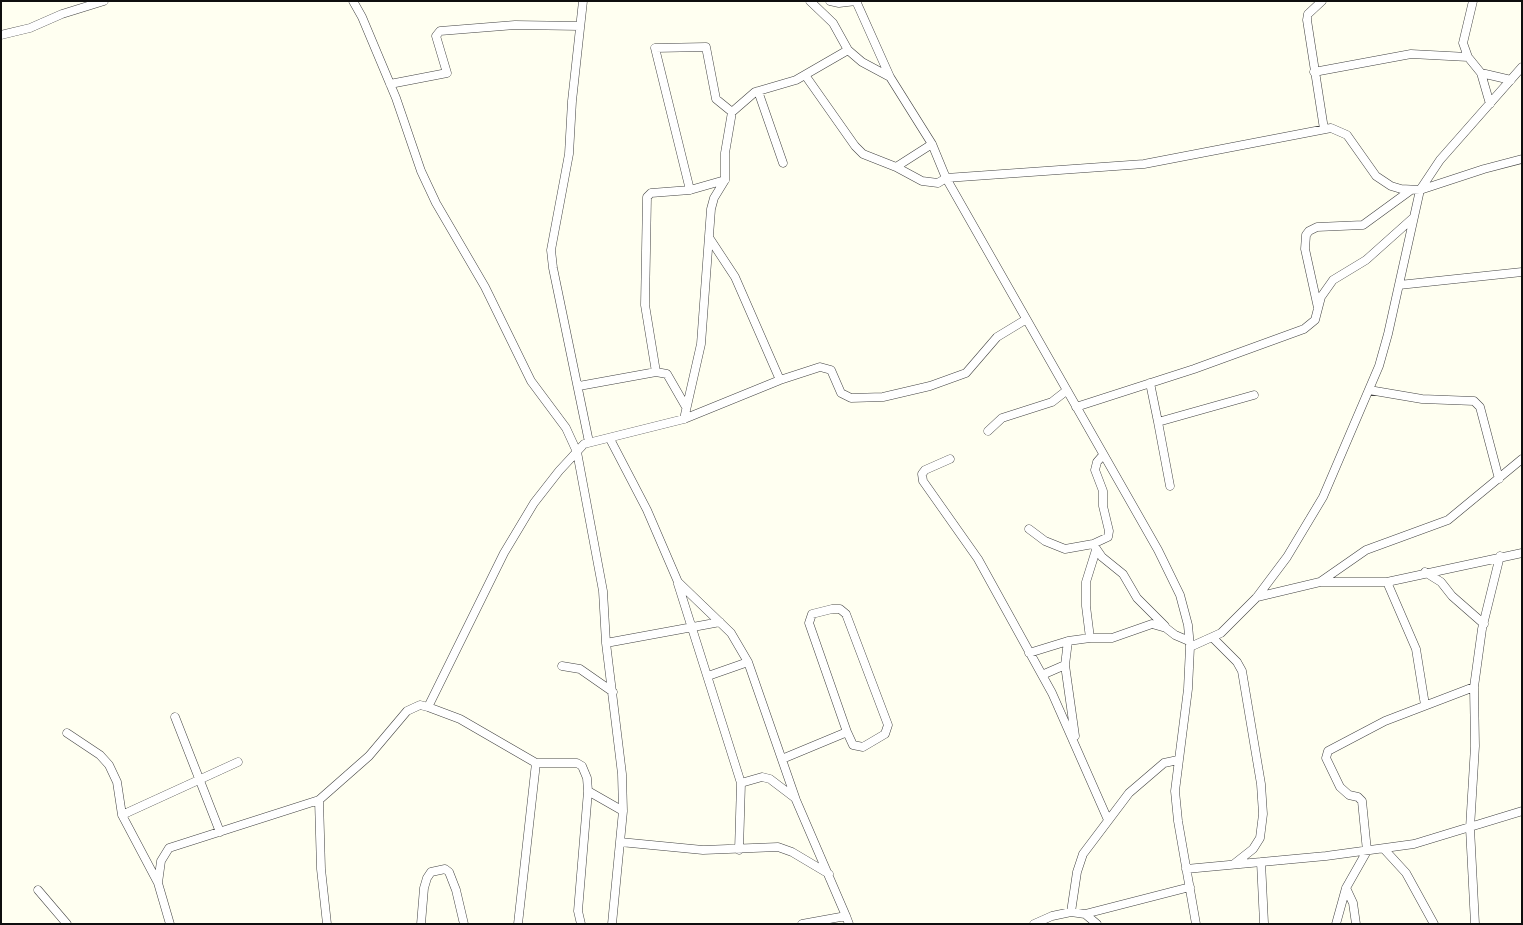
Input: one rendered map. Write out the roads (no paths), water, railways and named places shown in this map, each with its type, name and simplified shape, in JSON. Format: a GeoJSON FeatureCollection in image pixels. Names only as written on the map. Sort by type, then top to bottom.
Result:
{"type":"FeatureCollection","features":[{"type":"Feature","properties":{"kind":"street"},"geometry":{"type":"LineString","coordinates":[[1,35],[30,28],[62,14],[104,1]]}},
{"type":"Feature","properties":{"kind":"street"},"geometry":{"type":"LineString","coordinates":[[353,1],[362,17],[390,84],[421,171],[436,203],[485,287],[532,381],[566,428],[577,452],[603,591],[606,644],[620,744],[622,811],[612,924]]}},
{"type":"Feature","properties":{"kind":"street"},"geometry":{"type":"LineString","coordinates":[[583,1],[569,154],[551,250],[566,334],[579,386],[588,442]]}},
{"type":"Feature","properties":{"kind":"street"},"geometry":{"type":"LineString","coordinates":[[810,1],[833,23],[848,50],[862,62],[890,77]]}},
{"type":"Feature","properties":{"kind":"street"},"geometry":{"type":"LineString","coordinates":[[830,1],[839,3],[856,1],[890,77],[932,144],[946,178],[1173,579],[1185,612],[1190,644],[1188,689],[1178,760],[1176,805],[1196,924]]}},
{"type":"Feature","properties":{"kind":"street"},"geometry":{"type":"LineString","coordinates":[[1322,1],[1307,16],[1324,129]]}},
{"type":"Feature","properties":{"kind":"street"},"geometry":{"type":"LineString","coordinates":[[1473,1],[1463,43],[1468,57],[1481,72],[1490,104]]}},
{"type":"Feature","properties":{"kind":"street"},"geometry":{"type":"LineString","coordinates":[[390,84],[447,73],[436,36],[440,32],[515,25],[580,26]]}},
{"type":"Feature","properties":{"kind":"street"},"geometry":{"type":"LineString","coordinates":[[690,190],[655,48],[706,47],[716,99],[732,112]]}},
{"type":"Feature","properties":{"kind":"street"},"geometry":{"type":"LineString","coordinates":[[684,419],[701,344],[712,203],[725,180],[725,153],[732,112],[758,91],[796,80],[848,50]]}},
{"type":"Feature","properties":{"kind":"street"},"geometry":{"type":"LineString","coordinates":[[1314,72],[1411,54],[1468,57]]}},
{"type":"Feature","properties":{"kind":"street"},"geometry":{"type":"LineString","coordinates":[[1318,310],[1305,249],[1306,235],[1309,231],[1316,227],[1363,225],[1415,190],[1522,67]]}},
{"type":"Feature","properties":{"kind":"street"},"geometry":{"type":"LineString","coordinates":[[1481,72],[1511,80]]}},
{"type":"Feature","properties":{"kind":"street"},"geometry":{"type":"LineString","coordinates":[[805,75],[858,150],[928,183],[938,183],[946,178],[1144,164],[1334,128],[1347,135],[1380,179],[1396,187],[1415,190],[1522,159]]}},
{"type":"Feature","properties":{"kind":"street"},"geometry":{"type":"LineString","coordinates":[[758,91],[783,163]]}},
{"type":"Feature","properties":{"kind":"street"},"geometry":{"type":"LineString","coordinates":[[896,167],[932,144]]}},
{"type":"Feature","properties":{"kind":"street"},"geometry":{"type":"LineString","coordinates":[[656,372],[645,305],[647,197],[651,193],[690,190],[725,180]]}},
{"type":"Feature","properties":{"kind":"street"},"geometry":{"type":"LineString","coordinates":[[1094,547],[1123,574],[1136,598],[1166,628],[1190,644],[1214,639],[1230,626],[1257,597],[1287,557],[1324,497],[1369,390],[1386,342],[1413,218],[1415,190]]}},
{"type":"Feature","properties":{"kind":"street"},"geometry":{"type":"LineString","coordinates":[[1076,407],[1304,329],[1316,320],[1324,292],[1333,280],[1366,260],[1413,218]]}},
{"type":"Feature","properties":{"kind":"street"},"geometry":{"type":"LineString","coordinates":[[710,239],[735,277],[780,380]]}},
{"type":"Feature","properties":{"kind":"street"},"geometry":{"type":"LineString","coordinates":[[1399,285],[1522,272]]}},
{"type":"Feature","properties":{"kind":"street"},"geometry":{"type":"LineString","coordinates":[[428,707],[514,536],[534,503],[577,452],[588,442],[610,439],[684,419],[808,370],[827,368],[833,374],[844,396],[865,399],[930,386],[966,373],[997,337],[1025,320]]}},
{"type":"Feature","properties":{"kind":"street"},"geometry":{"type":"LineString","coordinates":[[579,386],[656,372],[667,374],[686,407]]}},
{"type":"Feature","properties":{"kind":"street"},"geometry":{"type":"LineString","coordinates":[[1150,383],[1170,486]]}},
{"type":"Feature","properties":{"kind":"street"},"geometry":{"type":"LineString","coordinates":[[1369,390],[1422,399],[1474,401],[1480,407],[1499,480]]}},
{"type":"Feature","properties":{"kind":"street"},"geometry":{"type":"LineString","coordinates":[[988,431],[1002,418],[1052,402],[1066,391]]}},
{"type":"Feature","properties":{"kind":"street"},"geometry":{"type":"LineString","coordinates":[[1158,422],[1254,394]]}},
{"type":"Feature","properties":{"kind":"street"},"geometry":{"type":"LineString","coordinates":[[610,439],[643,501],[678,582],[708,676],[741,783],[739,850]]}},
{"type":"Feature","properties":{"kind":"street"},"geometry":{"type":"LineString","coordinates":[[1029,529],[1045,541],[1065,549],[1094,547],[1110,534],[1104,512],[1104,491],[1095,470],[1097,462],[1103,455]]}},
{"type":"Feature","properties":{"kind":"street"},"geometry":{"type":"LineString","coordinates":[[950,459],[924,470],[922,474],[923,482],[978,558],[1077,745],[1108,820]]}},
{"type":"Feature","properties":{"kind":"street"},"geometry":{"type":"LineString","coordinates":[[1320,582],[1366,550],[1448,520],[1499,480],[1522,459]]}},
{"type":"Feature","properties":{"kind":"street"},"geometry":{"type":"LineString","coordinates":[[1090,638],[1086,606],[1086,582],[1094,547]]}},
{"type":"Feature","properties":{"kind":"street"},"geometry":{"type":"LineString","coordinates":[[1257,597],[1320,582],[1387,582],[1425,572],[1522,553]]}},
{"type":"Feature","properties":{"kind":"street"},"geometry":{"type":"LineString","coordinates":[[1475,924],[1470,828],[1474,746],[1474,687],[1484,624],[1500,556]]}},
{"type":"Feature","properties":{"kind":"street"},"geometry":{"type":"LineString","coordinates":[[1425,572],[1441,582],[1452,596],[1484,624]]}},
{"type":"Feature","properties":{"kind":"street"},"geometry":{"type":"LineString","coordinates":[[678,582],[731,633],[748,662],[796,800],[848,920],[802,924]]}},
{"type":"Feature","properties":{"kind":"street"},"geometry":{"type":"LineString","coordinates":[[1387,582],[1416,649],[1425,705]]}},
{"type":"Feature","properties":{"kind":"street"},"geometry":{"type":"LineString","coordinates":[[832,609],[840,609],[846,614],[888,725],[885,734],[862,747],[853,745],[847,732],[809,623],[812,614],[832,609]]}},
{"type":"Feature","properties":{"kind":"street"},"geometry":{"type":"LineString","coordinates":[[606,644],[720,622]]}},
{"type":"Feature","properties":{"kind":"street"},"geometry":{"type":"LineString","coordinates":[[1029,653],[1068,641],[1112,638],[1152,624],[1166,628]]}},
{"type":"Feature","properties":{"kind":"street"},"geometry":{"type":"LineString","coordinates":[[1214,639],[1242,671],[1262,802],[1261,830],[1257,844],[1234,864]]}},
{"type":"Feature","properties":{"kind":"street"},"geometry":{"type":"LineString","coordinates":[[1068,641],[1066,664],[1077,745]]}},
{"type":"Feature","properties":{"kind":"street"},"geometry":{"type":"LineString","coordinates":[[708,676],[748,662]]}},
{"type":"Feature","properties":{"kind":"street"},"geometry":{"type":"LineString","coordinates":[[1042,676],[1066,664]]}},
{"type":"Feature","properties":{"kind":"street"},"geometry":{"type":"LineString","coordinates":[[562,666],[580,669],[613,692]]}},
{"type":"Feature","properties":{"kind":"street"},"geometry":{"type":"LineString","coordinates":[[1336,924],[1346,888],[1367,851],[1362,801],[1349,795],[1340,787],[1326,758],[1327,753],[1375,725],[1474,687]]}},
{"type":"Feature","properties":{"kind":"street"},"geometry":{"type":"LineString","coordinates":[[158,883],[161,861],[169,848],[320,800],[369,756],[407,711],[420,705],[460,719],[536,763],[577,763],[585,771],[588,791],[578,911],[581,924]]}},
{"type":"Feature","properties":{"kind":"street"},"geometry":{"type":"LineString","coordinates":[[175,717],[220,832]]}},
{"type":"Feature","properties":{"kind":"street"},"geometry":{"type":"LineString","coordinates":[[782,759],[847,732]]}},
{"type":"Feature","properties":{"kind":"street"},"geometry":{"type":"LineString","coordinates":[[67,733],[100,755],[109,765],[117,782],[122,815],[158,883],[170,924]]}},
{"type":"Feature","properties":{"kind":"street"},"geometry":{"type":"LineString","coordinates":[[1072,912],[1079,861],[1129,793],[1164,763],[1178,760]]}},
{"type":"Feature","properties":{"kind":"street"},"geometry":{"type":"LineString","coordinates":[[122,815],[238,762]]}},
{"type":"Feature","properties":{"kind":"street"},"geometry":{"type":"LineString","coordinates":[[518,924],[536,763]]}},
{"type":"Feature","properties":{"kind":"street"},"geometry":{"type":"LineString","coordinates":[[741,783],[762,777],[770,778],[796,800]]}},
{"type":"Feature","properties":{"kind":"street"},"geometry":{"type":"LineString","coordinates":[[588,791],[622,811]]}},
{"type":"Feature","properties":{"kind":"street"},"geometry":{"type":"LineString","coordinates":[[320,800],[321,861],[327,924]]}},
{"type":"Feature","properties":{"kind":"street"},"geometry":{"type":"LineString","coordinates":[[1186,869],[1367,851],[1414,844],[1522,811]]}},
{"type":"Feature","properties":{"kind":"street"},"geometry":{"type":"LineString","coordinates":[[620,842],[703,850],[739,850],[762,846],[778,847],[792,852],[829,874]]}},
{"type":"Feature","properties":{"kind":"street"},"geometry":{"type":"LineString","coordinates":[[1384,849],[1406,873],[1434,924]]}},
{"type":"Feature","properties":{"kind":"street"},"geometry":{"type":"LineString","coordinates":[[1261,862],[1264,923]]}},
{"type":"Feature","properties":{"kind":"street"},"geometry":{"type":"LineString","coordinates":[[421,924],[424,888],[427,878],[431,872],[445,869],[449,872],[456,890],[464,924]]}},
{"type":"Feature","properties":{"kind":"street"},"geometry":{"type":"LineString","coordinates":[[1034,924],[1052,916],[1072,912],[1085,914],[1190,887]]}},
{"type":"Feature","properties":{"kind":"street"},"geometry":{"type":"LineString","coordinates":[[1346,888],[1352,903],[1356,924]]}},
{"type":"Feature","properties":{"kind":"street"},"geometry":{"type":"LineString","coordinates":[[38,890],[67,924]]}},
{"type":"Feature","properties":{"kind":"street"},"geometry":{"type":"LineString","coordinates":[[1085,914],[1097,924]]}}]}
